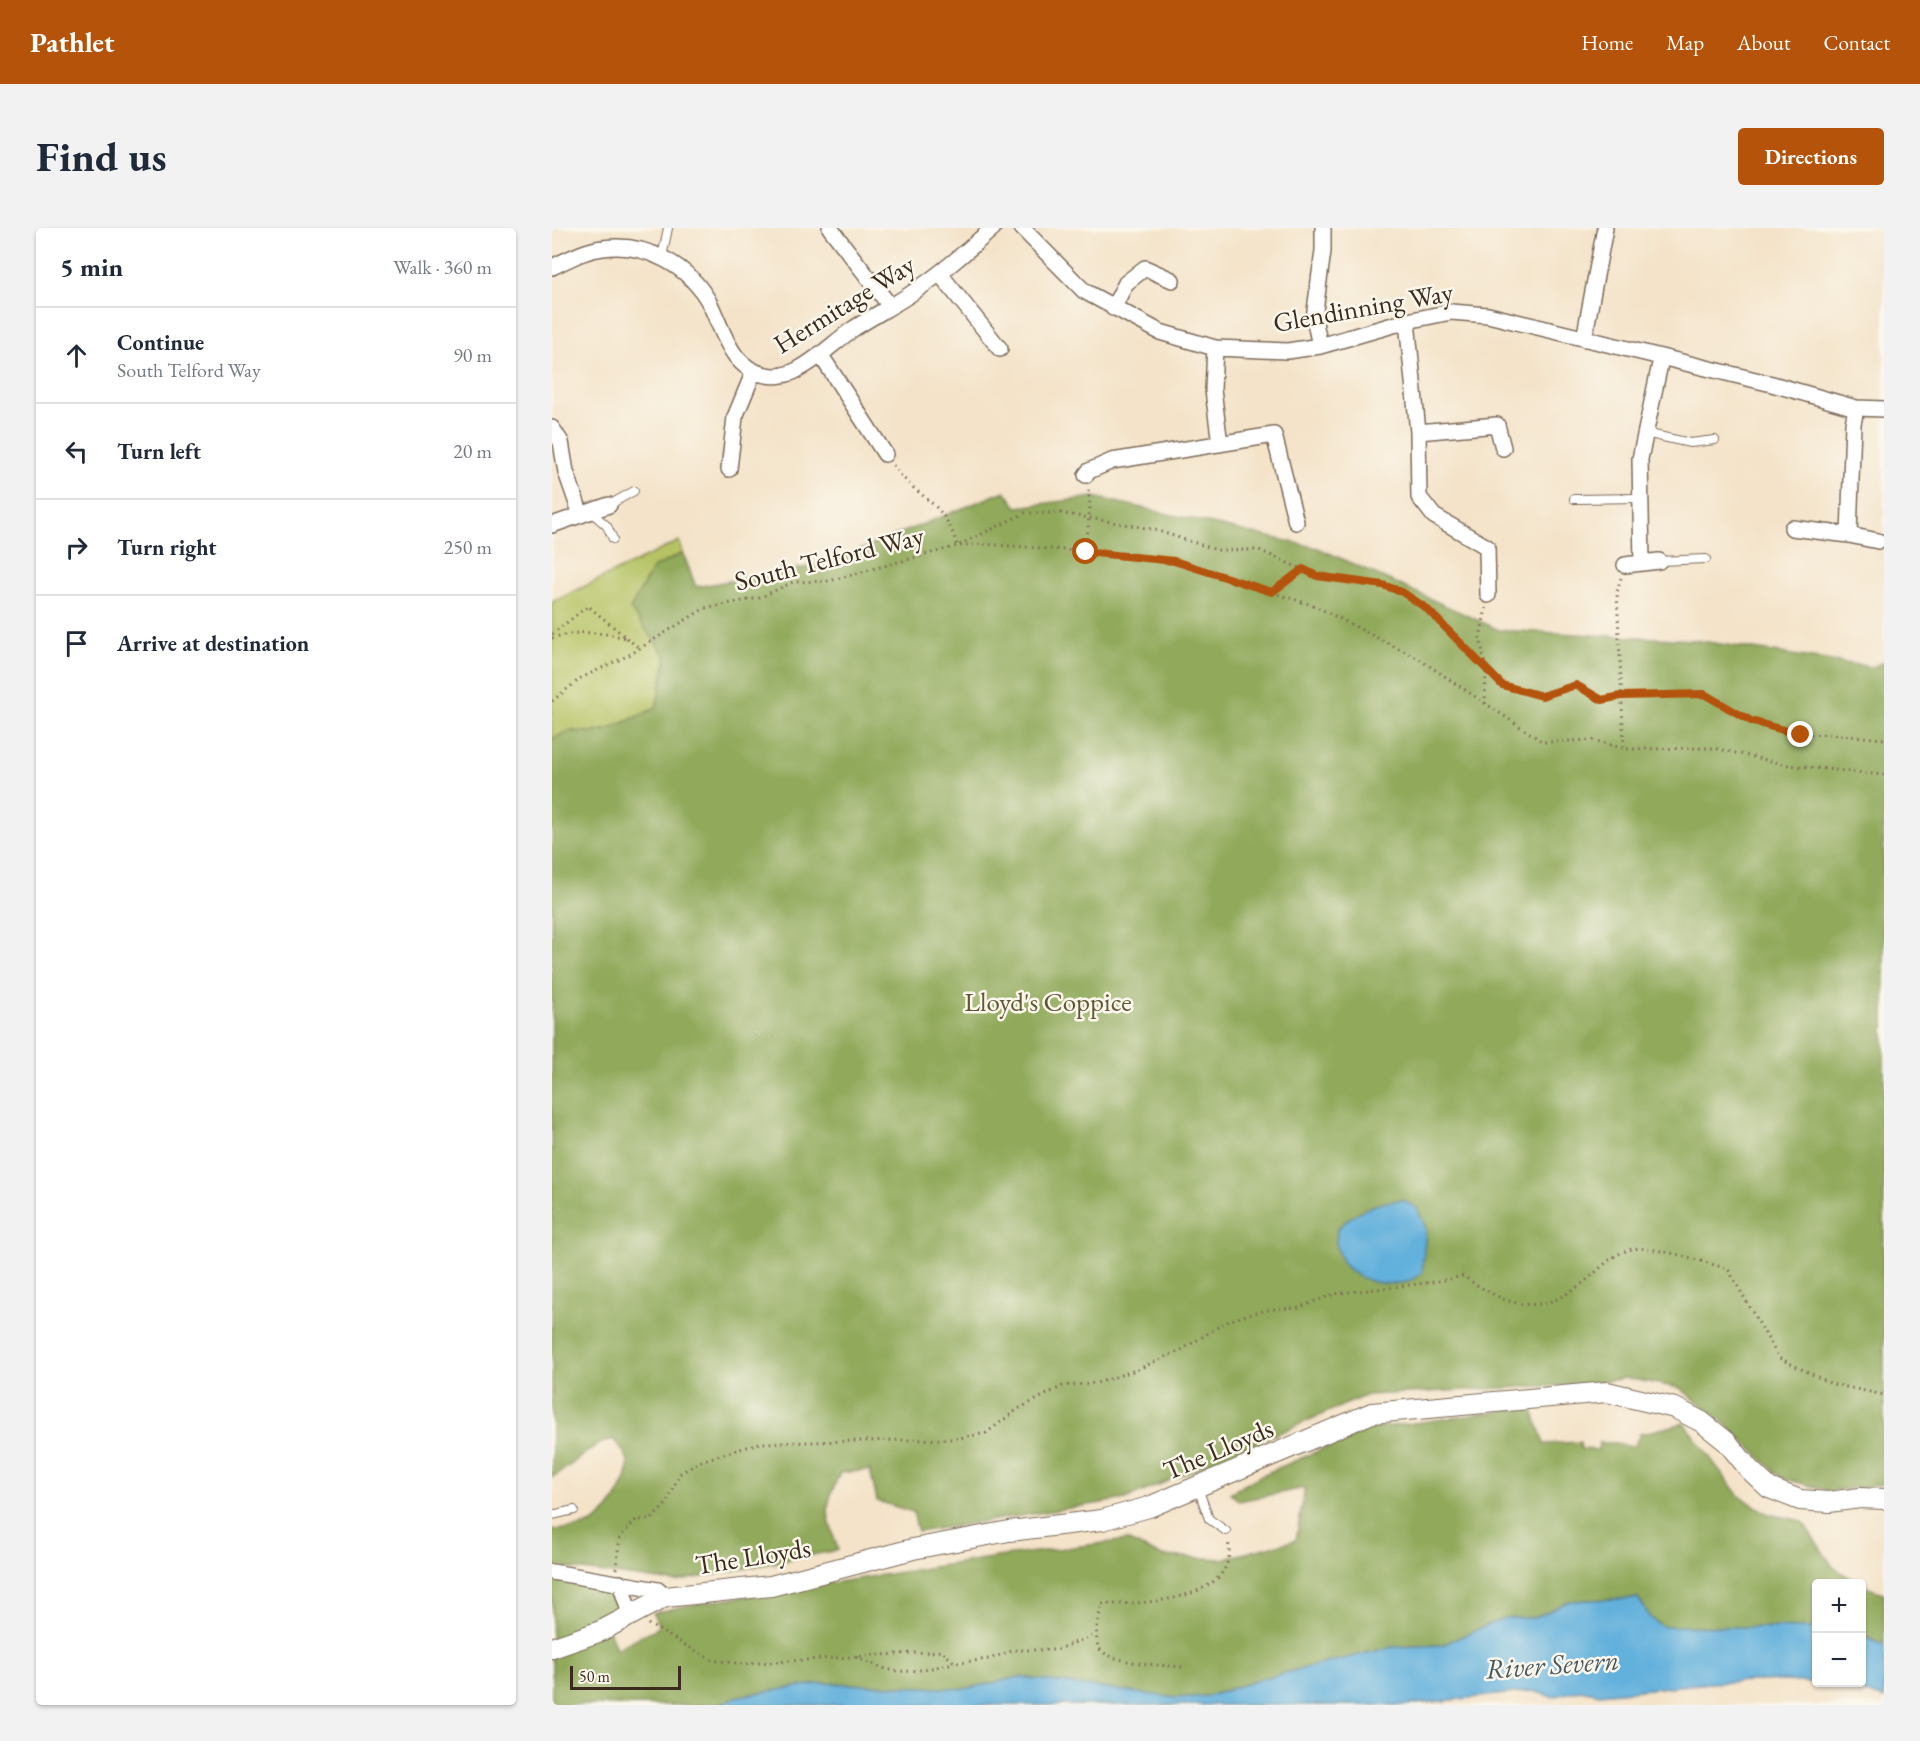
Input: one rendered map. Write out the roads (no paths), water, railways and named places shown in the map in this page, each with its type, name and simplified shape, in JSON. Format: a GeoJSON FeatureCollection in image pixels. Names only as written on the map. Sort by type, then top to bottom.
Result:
{"type":"FeatureCollection","features":[{"type":"Feature","properties":{"kind":"street"},"geometry":{"type":"LineString","coordinates":[[830,228],[890,306]]}},
{"type":"Feature","properties":{"kind":"street","name":"Hermitage Way"},"geometry":{"type":"LineString","coordinates":[[552,267],[575,256],[603,248],[631,249],[662,257],[678,267],[698,286],[710,304],[734,355],[754,371],[767,375],[787,374],[940,274],[993,228]]}},
{"type":"Feature","properties":{"kind":"street","name":"Glendinning Way"},"geometry":{"type":"LineString","coordinates":[[1022,228],[1084,291],[1160,332],[1215,348],[1288,351],[1320,346],[1407,321],[1451,312],[1488,315],[1661,359],[1772,384],[1856,408],[1884,409]]}},
{"type":"Feature","properties":{"kind":"street"},"geometry":{"type":"LineString","coordinates":[[1320,346],[1314,318],[1323,251],[1323,228]]}},
{"type":"Feature","properties":{"kind":"street"},"geometry":{"type":"LineString","coordinates":[[1584,339],[1605,228]]}},
{"type":"Feature","properties":{"kind":"street"},"geometry":{"type":"LineString","coordinates":[[1113,308],[1126,283],[1145,268],[1172,280]]}},
{"type":"Feature","properties":{"kind":"street"},"geometry":{"type":"LineString","coordinates":[[940,274],[1000,350]]}},
{"type":"Feature","properties":{"kind":"street"},"geometry":{"type":"LineString","coordinates":[[1407,321],[1418,432],[1419,497],[1434,516],[1487,547],[1488,595]]}},
{"type":"Feature","properties":{"kind":"street"},"geometry":{"type":"LineString","coordinates":[[1215,348],[1213,390],[1220,444]]}},
{"type":"Feature","properties":{"kind":"street"},"geometry":{"type":"LineString","coordinates":[[820,354],[885,454]]}},
{"type":"Feature","properties":{"kind":"street"},"geometry":{"type":"LineString","coordinates":[[1642,563],[1640,498],[1644,432],[1661,359]]}},
{"type":"Feature","properties":{"kind":"street"},"geometry":{"type":"LineString","coordinates":[[729,469],[735,417],[754,371]]}},
{"type":"Feature","properties":{"kind":"street"},"geometry":{"type":"LineString","coordinates":[[1849,535],[1852,435],[1856,408]]}},
{"type":"Feature","properties":{"kind":"street"},"geometry":{"type":"LineString","coordinates":[[1418,432],[1497,425],[1503,448]]}},
{"type":"Feature","properties":{"kind":"street"},"geometry":{"type":"LineString","coordinates":[[552,428],[561,442],[566,472],[586,514]]}},
{"type":"Feature","properties":{"kind":"street"},"geometry":{"type":"LineString","coordinates":[[1086,476],[1089,471],[1112,461],[1274,435],[1296,522]]}},
{"type":"Feature","properties":{"kind":"street"},"geometry":{"type":"LineString","coordinates":[[552,525],[609,505]]}},
{"type":"Feature","properties":{"kind":"street"},"geometry":{"type":"LineString","coordinates":[[1792,528],[1878,541]]}},
{"type":"Feature","properties":{"kind":"street"},"geometry":{"type":"LineString","coordinates":[[1625,565],[1659,561]]}},
{"type":"Feature","properties":{"kind":"street","name":"The Lloyds"},"geometry":{"type":"LineString","coordinates":[[552,1648],[601,1631],[630,1614],[665,1598],[771,1586],[913,1549],[1010,1531],[1102,1520],[1149,1508],[1372,1413],[1607,1392],[1675,1408],[1702,1422],[1727,1442],[1749,1470],[1769,1488],[1800,1500],[1829,1502],[1860,1498],[1884,1500]]}},
{"type":"Feature","properties":{"kind":"street"},"geometry":{"type":"LineString","coordinates":[[552,1572],[658,1590],[665,1598]]}},
{"type":"Feature","properties":{"kind":"street"},"geometry":{"type":"LineString","coordinates":[[616,1582],[630,1614]]}},
{"type":"Feature","properties":{"kind":"lane"},"geometry":{"type":"LineString","coordinates":[[662,257],[668,228]]}},
{"type":"Feature","properties":{"kind":"lane"},"geometry":{"type":"LineString","coordinates":[[1644,432],[1690,443],[1715,440]]}},
{"type":"Feature","properties":{"kind":"lane"},"geometry":{"type":"LineString","coordinates":[[609,505],[634,491]]}},
{"type":"Feature","properties":{"kind":"lane"},"geometry":{"type":"LineString","coordinates":[[1574,499],[1640,498]]}},
{"type":"Feature","properties":{"kind":"lane"},"geometry":{"type":"LineString","coordinates":[[586,514],[607,526],[613,539]]}},
{"type":"Feature","properties":{"kind":"lane"},"geometry":{"type":"LineString","coordinates":[[1659,561],[1706,559]]}},
{"type":"Feature","properties":{"kind":"lane"},"geometry":{"type":"LineString","coordinates":[[1198,1488],[1209,1519],[1226,1530]]}},
{"type":"Feature","properties":{"kind":"lane"},"geometry":{"type":"LineString","coordinates":[[552,1515],[574,1510]]}},
{"type":"Feature","properties":{"kind":"water"},"geometry":{"type":"Polygon","coordinates":[[[1403,1200],[1417,1208],[1426,1229],[1422,1273],[1408,1281],[1396,1283],[1374,1282],[1354,1274],[1341,1258],[1336,1246],[1337,1229],[1367,1208],[1403,1200]]]}},
{"type":"Feature","properties":{"kind":"water","name":"River Severn"},"geometry":{"type":"Polygon","coordinates":[[[1638,1598],[1651,1618],[1662,1626],[1812,1628],[1812,1683],[1743,1681],[1600,1694],[1580,1690],[1552,1697],[1533,1691],[1406,1705],[716,1705],[739,1696],[823,1683],[964,1689],[1020,1677],[1176,1698],[1209,1696],[1264,1678],[1392,1647],[1442,1645],[1504,1618],[1535,1618],[1569,1601],[1638,1598]]]}},
{"type":"Feature","properties":{"kind":"water"},"geometry":{"type":"Polygon","coordinates":[[[1866,1638],[1884,1645],[1884,1699],[1838,1687],[1866,1687],[1866,1638]]]}},
{"type":"Feature","properties":{"kind":"park label","name":"Lloyd's Coppice"},"geometry":{"type":"Point","coordinates":[1048,1001]}}]}
